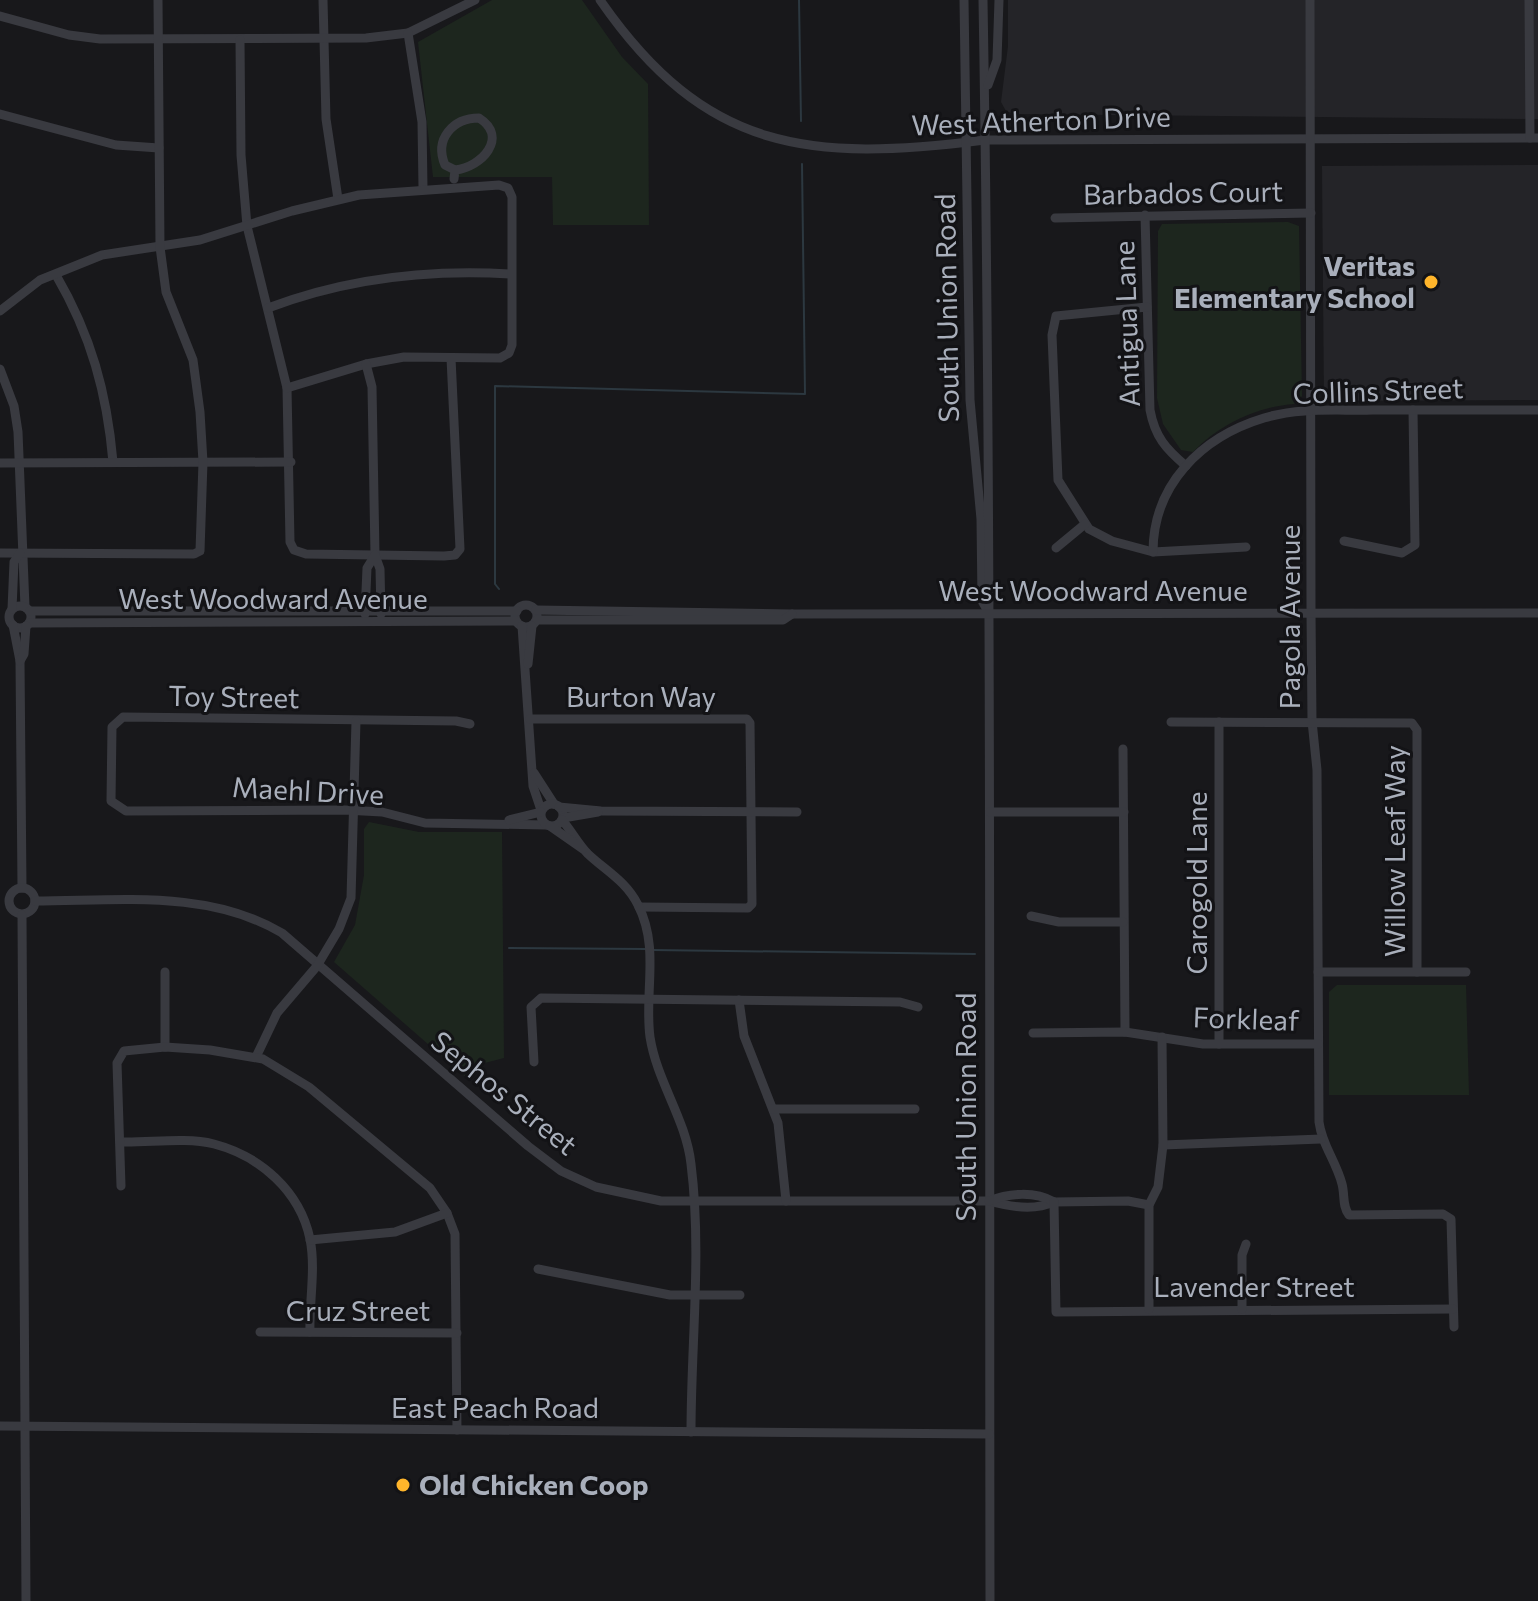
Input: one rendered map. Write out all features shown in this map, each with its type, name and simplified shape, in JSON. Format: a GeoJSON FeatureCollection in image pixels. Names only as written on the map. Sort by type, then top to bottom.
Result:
{"type":"FeatureCollection","features":[{"type":"Feature","properties":{"kind":"street"},"geometry":{"type":"LineString","coordinates":[[0,553],[194,554],[200,551],[203,540],[203,462],[193,360],[166,292],[160,247],[158,0]]}},
{"type":"Feature","properties":{"kind":"street"},"geometry":{"type":"LineString","coordinates":[[323,0],[326,119],[338,199]]}},
{"type":"Feature","properties":{"kind":"street"},"geometry":{"type":"LineString","coordinates":[[0,16],[69,35],[159,40],[323,39],[408,33],[475,0]]}},
{"type":"Feature","properties":{"kind":"street","name":"West Atherton Drive"},"geometry":{"type":"LineString","coordinates":[[600,0],[626,38],[657,72],[697,104],[741,128],[811,145],[945,147],[985,140],[1534,138]]}},
{"type":"Feature","properties":{"kind":"street","name":"South Union Road"},"geometry":{"type":"LineString","coordinates":[[964,0],[970,400],[981,519],[982,601],[989,613]]}},
{"type":"Feature","properties":{"kind":"street","name":"South Union Road"},"geometry":{"type":"LineString","coordinates":[[983,0],[990,812],[990,1601]]}},
{"type":"Feature","properties":{"kind":"street"},"geometry":{"type":"LineString","coordinates":[[985,96],[997,60],[999,0]]}},
{"type":"Feature","properties":{"kind":"street","name":"Pagola Avenue"},"geometry":{"type":"LineString","coordinates":[[1310,0],[1312,721],[1317,770],[1318,1095],[1321,1139]]}},
{"type":"Feature","properties":{"kind":"street"},"geometry":{"type":"LineString","coordinates":[[1529,0],[1534,138]]}},
{"type":"Feature","properties":{"kind":"street"},"geometry":{"type":"LineString","coordinates":[[408,33],[422,122],[423,188]]}},
{"type":"Feature","properties":{"kind":"street"},"geometry":{"type":"LineString","coordinates":[[240,40],[241,155],[247,226],[287,388],[291,462],[290,542],[294,550],[306,554],[444,556],[455,555],[460,549],[456,399],[451,358]]}},
{"type":"Feature","properties":{"kind":"street"},"geometry":{"type":"LineString","coordinates":[[0,114],[116,145],[159,148]]}},
{"type":"Feature","properties":{"kind":"street"},"geometry":{"type":"LineString","coordinates":[[467,118],[479,118],[490,125],[494,136],[490,150],[481,161],[454,174],[436,156],[453,125],[467,118]]}},
{"type":"Feature","properties":{"kind":"street"},"geometry":{"type":"LineString","coordinates":[[0,311],[40,280],[102,255],[160,247],[338,199],[423,188],[499,185],[508,188],[512,197],[509,353],[500,358],[404,357],[366,364],[287,388]]}},
{"type":"Feature","properties":{"kind":"street","name":"Barbados Court"},"geometry":{"type":"LineString","coordinates":[[1055,218],[1311,213]]}},
{"type":"Feature","properties":{"kind":"street","name":"Antigua Lane"},"geometry":{"type":"LineString","coordinates":[[1145,215],[1149,400],[1154,430],[1164,447],[1186,466]]}},
{"type":"Feature","properties":{"kind":"street"},"geometry":{"type":"LineString","coordinates":[[268,308],[358,281],[405,275],[511,274]]}},
{"type":"Feature","properties":{"kind":"street"},"geometry":{"type":"LineString","coordinates":[[56,275],[90,342],[101,377],[113,462]]}},
{"type":"Feature","properties":{"kind":"street"},"geometry":{"type":"LineString","coordinates":[[1147,307],[1056,316],[1052,335],[1058,480],[1085,524],[1112,541],[1153,552],[1246,547]]}},
{"type":"Feature","properties":{"kind":"street"},"geometry":{"type":"LineString","coordinates":[[366,364],[372,387],[375,555],[380,569],[381,616]]}},
{"type":"Feature","properties":{"kind":"street"},"geometry":{"type":"LineString","coordinates":[[0,369],[14,406],[20,462],[20,553],[26,563],[28,609],[24,654],[20,661]]}},
{"type":"Feature","properties":{"kind":"street"},"geometry":{"type":"LineString","coordinates":[[1344,541],[1402,553],[1415,545],[1413,410]]}},
{"type":"Feature","properties":{"kind":"street","name":"Collins Street"},"geometry":{"type":"LineString","coordinates":[[1153,552],[1158,506],[1173,477],[1221,437],[1265,417],[1311,411],[1538,410]]}},
{"type":"Feature","properties":{"kind":"street"},"geometry":{"type":"LineString","coordinates":[[0,463],[291,462]]}},
{"type":"Feature","properties":{"kind":"street"},"geometry":{"type":"LineString","coordinates":[[1056,548],[1085,524]]}},
{"type":"Feature","properties":{"kind":"street"},"geometry":{"type":"LineString","coordinates":[[20,553],[14,562],[8,617],[20,661],[22,888]]}},
{"type":"Feature","properties":{"kind":"street"},"geometry":{"type":"LineString","coordinates":[[365,616],[367,568],[375,555]]}},
{"type":"Feature","properties":{"kind":"street","name":"West Woodward Avenue"},"geometry":{"type":"LineString","coordinates":[[8,617],[28,609],[527,619],[792,614],[1538,613]]}},
{"type":"Feature","properties":{"kind":"street","name":"West Woodward Avenue"},"geometry":{"type":"LineString","coordinates":[[8,617],[28,625],[345,616]]}},
{"type":"Feature","properties":{"kind":"street"},"geometry":{"type":"LineString","coordinates":[[527,619],[533,786],[541,811],[548,826],[583,849],[623,882],[647,927],[651,953],[648,998],[655,1067],[688,1151],[694,1296],[691,1432]]}},
{"type":"Feature","properties":{"kind":"street","name":"Toy Street"},"geometry":{"type":"LineString","coordinates":[[116,807],[111,796],[113,723],[123,717],[456,721],[470,724]]}},
{"type":"Feature","properties":{"kind":"street","name":"Burton Way"},"geometry":{"type":"LineString","coordinates":[[530,719],[747,719],[750,723],[754,812]]}},
{"type":"Feature","properties":{"kind":"street"},"geometry":{"type":"LineString","coordinates":[[256,1057],[277,1013],[317,966],[339,929],[351,898],[356,721]]}},
{"type":"Feature","properties":{"kind":"street"},"geometry":{"type":"LineString","coordinates":[[1171,722],[1312,721]]}},
{"type":"Feature","properties":{"kind":"street","name":"Willow Leaf Way"},"geometry":{"type":"LineString","coordinates":[[1312,721],[1403,722],[1412,723],[1417,730],[1417,972]]}},
{"type":"Feature","properties":{"kind":"street","name":"Carogold Lane"},"geometry":{"type":"LineString","coordinates":[[1219,722],[1219,1044]]}},
{"type":"Feature","properties":{"kind":"street"},"geometry":{"type":"LineString","coordinates":[[1123,749],[1125,1032]]}},
{"type":"Feature","properties":{"kind":"street"},"geometry":{"type":"LineString","coordinates":[[534,773],[583,849]]}},
{"type":"Feature","properties":{"kind":"street"},"geometry":{"type":"LineString","coordinates":[[557,805],[601,811],[797,812]]}},
{"type":"Feature","properties":{"kind":"street","name":"Maehl Drive"},"geometry":{"type":"LineString","coordinates":[[498,823],[557,805]]}},
{"type":"Feature","properties":{"kind":"street","name":"Maehl Drive"},"geometry":{"type":"LineString","coordinates":[[116,807],[126,811],[354,810],[382,812],[425,823],[548,826]]}},
{"type":"Feature","properties":{"kind":"street"},"geometry":{"type":"LineString","coordinates":[[548,826],[562,819],[601,811]]}},
{"type":"Feature","properties":{"kind":"street"},"geometry":{"type":"LineString","coordinates":[[639,907],[748,908],[752,904],[754,812]]}},
{"type":"Feature","properties":{"kind":"street"},"geometry":{"type":"LineString","coordinates":[[990,812],[1124,812]]}},
{"type":"Feature","properties":{"kind":"street"},"geometry":{"type":"LineString","coordinates":[[571,832],[581,817]]}},
{"type":"Feature","properties":{"kind":"street"},"geometry":{"type":"LineString","coordinates":[[22,888],[30,891],[35,901],[31,911],[22,915],[11,909],[4,900],[14,890],[22,888]]}},
{"type":"Feature","properties":{"kind":"street","name":"Sephos Street"},"geometry":{"type":"LineString","coordinates":[[35,901],[187,902],[224,907],[282,933],[561,1171],[626,1196],[661,1201],[989,1201],[1008,1206],[1043,1207],[1054,1202],[1128,1201],[1149,1205]]}},
{"type":"Feature","properties":{"kind":"street"},"geometry":{"type":"LineString","coordinates":[[22,915],[26,1601]]}},
{"type":"Feature","properties":{"kind":"street"},"geometry":{"type":"LineString","coordinates":[[1031,916],[1059,922],[1123,922]]}},
{"type":"Feature","properties":{"kind":"street"},"geometry":{"type":"LineString","coordinates":[[165,972],[165,1047]]}},
{"type":"Feature","properties":{"kind":"street"},"geometry":{"type":"LineString","coordinates":[[1318,972],[1466,972]]}},
{"type":"Feature","properties":{"kind":"street"},"geometry":{"type":"LineString","coordinates":[[534,1062],[531,1007],[541,998],[900,1002],[918,1007]]}},
{"type":"Feature","properties":{"kind":"street"},"geometry":{"type":"LineString","coordinates":[[739,1000],[744,1036],[773,1109],[783,1151],[786,1201]]}},
{"type":"Feature","properties":{"kind":"street","name":"Forkleaf"},"geometry":{"type":"LineString","coordinates":[[1033,1033],[1125,1032],[1219,1044],[1318,1044]]}},
{"type":"Feature","properties":{"kind":"street"},"geometry":{"type":"LineString","coordinates":[[1149,1309],[1149,1205],[1158,1187],[1163,1145],[1167,1038]]}},
{"type":"Feature","properties":{"kind":"street"},"geometry":{"type":"LineString","coordinates":[[121,1186],[117,1063],[124,1051],[165,1047],[256,1057],[309,1087],[430,1188],[447,1213],[455,1234],[457,1430]]}},
{"type":"Feature","properties":{"kind":"street"},"geometry":{"type":"LineString","coordinates":[[773,1109],[915,1109]]}},
{"type":"Feature","properties":{"kind":"street"},"geometry":{"type":"LineString","coordinates":[[1163,1145],[1321,1139],[1339,1173],[1344,1209],[1349,1215],[1443,1214],[1451,1219],[1454,1227],[1454,1327]]}},
{"type":"Feature","properties":{"kind":"street"},"geometry":{"type":"LineString","coordinates":[[120,1142],[214,1144],[251,1160],[273,1174],[297,1203],[310,1240],[310,1332]]}},
{"type":"Feature","properties":{"kind":"street","name":"Lavender Street"},"geometry":{"type":"LineString","coordinates":[[1054,1202],[1056,1312],[1453,1309]]}},
{"type":"Feature","properties":{"kind":"street"},"geometry":{"type":"LineString","coordinates":[[310,1240],[395,1232],[447,1213]]}},
{"type":"Feature","properties":{"kind":"street"},"geometry":{"type":"LineString","coordinates":[[1242,1309],[1242,1255],[1246,1244]]}},
{"type":"Feature","properties":{"kind":"street"},"geometry":{"type":"LineString","coordinates":[[538,1269],[644,1291],[694,1296],[740,1295]]}},
{"type":"Feature","properties":{"kind":"street","name":"Cruz Street"},"geometry":{"type":"LineString","coordinates":[[260,1332],[457,1333]]}},
{"type":"Feature","properties":{"kind":"street","name":"East Peach Road"},"geometry":{"type":"LineString","coordinates":[[0,1426],[989,1434]]}},
{"type":"Feature","properties":{"kind":"shaded area"},"geometry":{"type":"Polygon","coordinates":[[[492,0],[582,0],[622,57],[648,84],[649,225],[553,225],[552,177],[433,177],[418,42],[492,0]]]}},
{"type":"Feature","properties":{"kind":"shaded area"},"geometry":{"type":"Polygon","coordinates":[[[1008,0],[1538,0],[1538,119],[1014,114],[1006,111],[1001,102],[1008,46],[1008,0]]]}},
{"type":"Feature","properties":{"kind":"shaded area","name":"Veritas Elementary School"},"geometry":{"type":"Polygon","coordinates":[[[1538,165],[1538,400],[1324,401],[1322,166],[1538,165]]]}},
{"type":"Feature","properties":{"kind":"shaded area"},"geometry":{"type":"Polygon","coordinates":[[[1288,222],[1299,226],[1302,396],[1294,404],[1252,413],[1227,425],[1193,452],[1181,450],[1163,424],[1157,398],[1158,231],[1162,224],[1288,222]]]}},
{"type":"Feature","properties":{"kind":"shaded area"},"geometry":{"type":"Polygon","coordinates":[[[369,822],[419,832],[502,832],[504,1058],[481,1064],[468,1079],[334,962],[355,925],[364,875],[364,829],[369,822]]]}},
{"type":"Feature","properties":{"kind":"shaded area"},"geometry":{"type":"Polygon","coordinates":[[[1337,985],[1466,985],[1469,1095],[1329,1095],[1329,992],[1337,985]]]}},
{"type":"Feature","properties":{"kind":"waterway"},"geometry":{"type":"LineString","coordinates":[[799,0],[801,121]]}},
{"type":"Feature","properties":{"kind":"waterway"},"geometry":{"type":"LineString","coordinates":[[499,589],[495,584],[495,386],[805,394],[802,164]]}},
{"type":"Feature","properties":{"kind":"waterway"},"geometry":{"type":"LineString","coordinates":[[509,948],[646,949]]}},
{"type":"Feature","properties":{"kind":"waterway"},"geometry":{"type":"LineString","coordinates":[[652,950],[975,954]]}},
{"type":"Feature","properties":{"kind":"place","name":"Veritas Elementary School"},"geometry":{"type":"Point","coordinates":[1431,282]}},
{"type":"Feature","properties":{"kind":"place","name":"Old Chicken Coop"},"geometry":{"type":"Point","coordinates":[403,1485]}}]}
